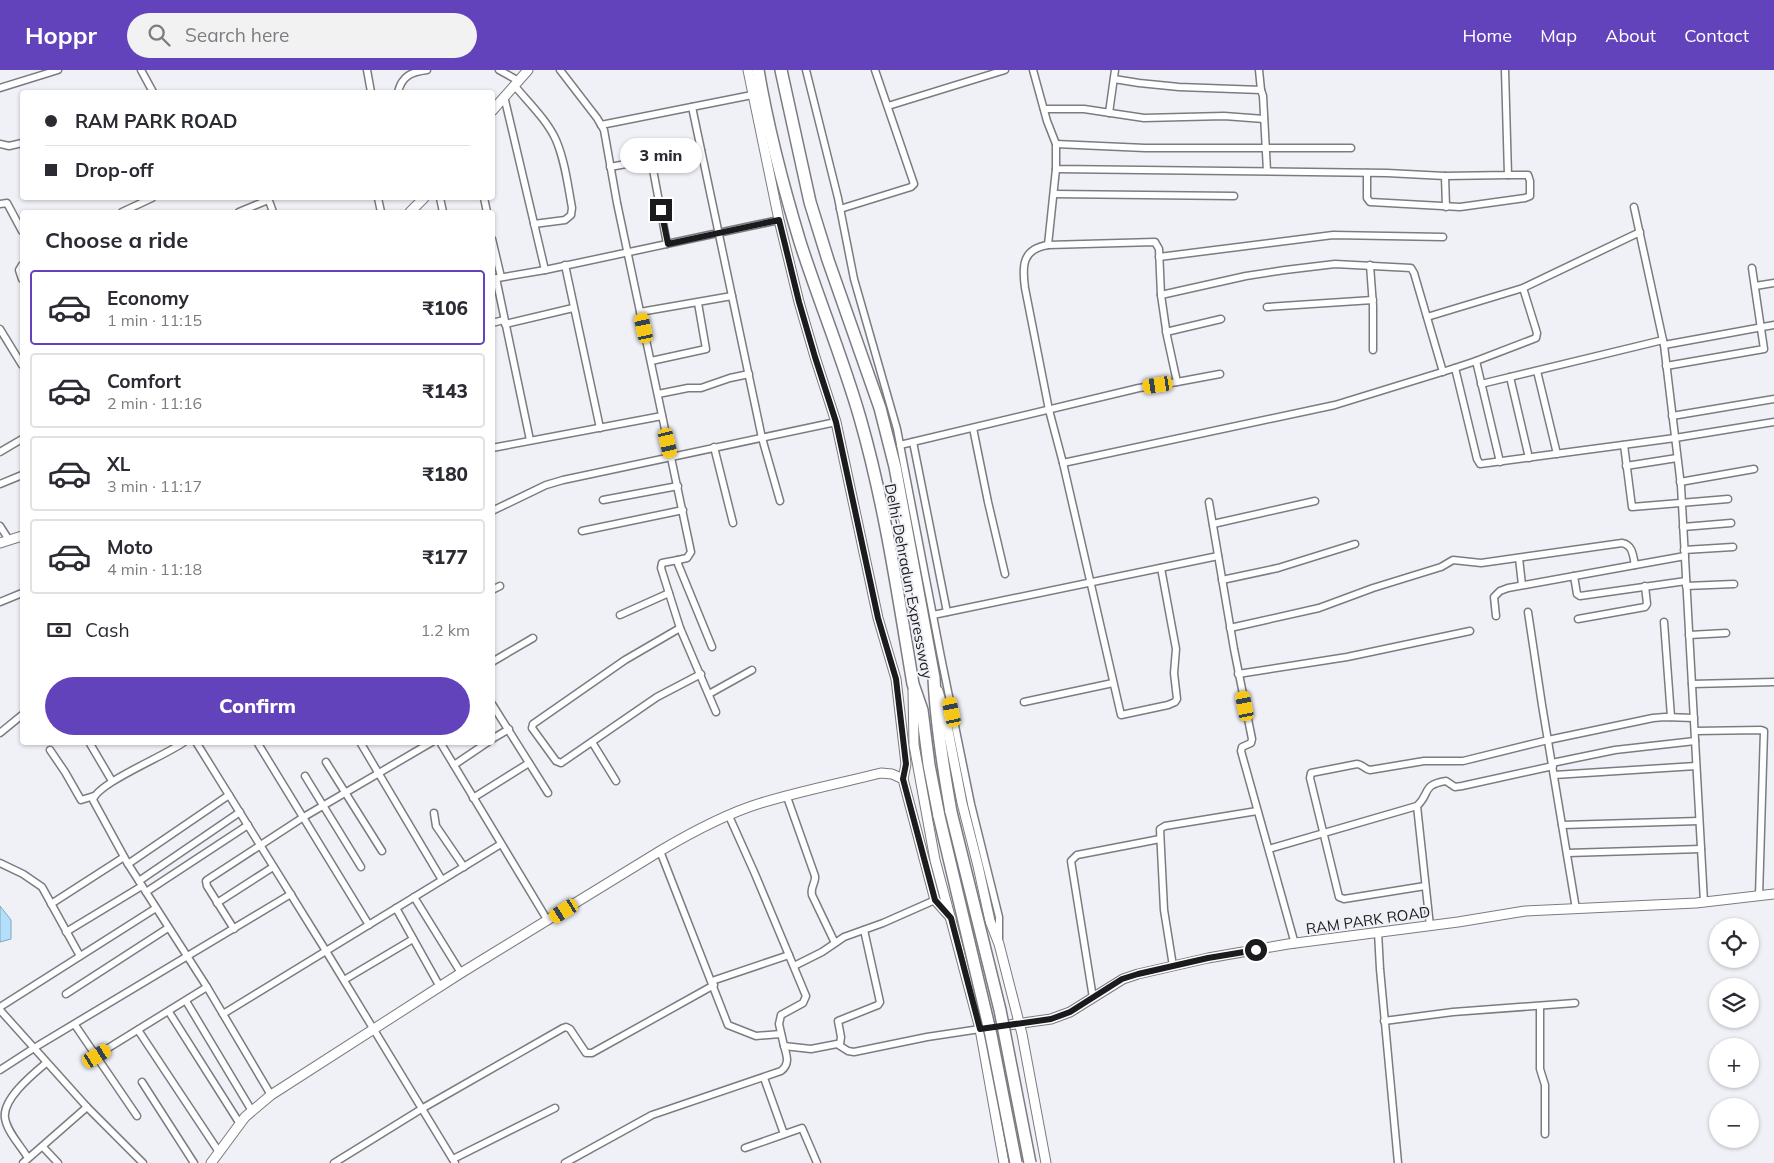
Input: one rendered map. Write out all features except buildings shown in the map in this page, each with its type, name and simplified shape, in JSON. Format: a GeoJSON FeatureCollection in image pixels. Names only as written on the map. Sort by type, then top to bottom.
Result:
{"type":"FeatureCollection","features":[{"type":"Feature","properties":{"kind":"highway","name":"Delhi-Dehradun Expressway"},"geometry":{"type":"LineString","coordinates":[[758,70],[780,176],[800,243],[862,426],[880,500],[913,684],[922,710],[929,764],[939,816],[991,1035],[1016,1163]]}},
{"type":"Feature","properties":{"kind":"highway","name":"Delhi-Dehradun Expressway"},"geometry":{"type":"LineString","coordinates":[[781,70],[810,202],[882,417],[895,467],[934,678],[940,750],[951,812],[1001,1015],[1030,1163]]}},
{"type":"Feature","properties":{"kind":"street"},"geometry":{"type":"LineString","coordinates":[[0,88],[58,70]]}},
{"type":"Feature","properties":{"kind":"street"},"geometry":{"type":"LineString","coordinates":[[140,70],[152,90]]}},
{"type":"Feature","properties":{"kind":"street"},"geometry":{"type":"LineString","coordinates":[[367,70],[371,90]]}},
{"type":"Feature","properties":{"kind":"street"},"geometry":{"type":"LineString","coordinates":[[399,90],[406,76],[414,72],[427,70]]}},
{"type":"Feature","properties":{"kind":"street"},"geometry":{"type":"LineString","coordinates":[[499,70],[516,83],[555,139],[564,167],[572,215],[565,220],[534,224]]}},
{"type":"Feature","properties":{"kind":"street"},"geometry":{"type":"LineString","coordinates":[[495,107],[528,70]]}},
{"type":"Feature","properties":{"kind":"street"},"geometry":{"type":"LineString","coordinates":[[560,70],[604,130],[610,167],[691,552],[687,558],[661,564],[680,628],[716,712]]}},
{"type":"Feature","properties":{"kind":"street"},"geometry":{"type":"LineString","coordinates":[[748,70],[779,220],[799,302],[836,422],[878,618],[896,679],[906,764],[903,779],[935,900],[951,918]]}},
{"type":"Feature","properties":{"kind":"street"},"geometry":{"type":"LineString","coordinates":[[806,70],[840,209],[854,279],[900,445],[971,804],[999,918],[999,944]]}},
{"type":"Feature","properties":{"kind":"street"},"geometry":{"type":"LineString","coordinates":[[840,209],[914,186],[914,180],[875,70]]}},
{"type":"Feature","properties":{"kind":"street"},"geometry":{"type":"LineString","coordinates":[[888,106],[1005,70]]}},
{"type":"Feature","properties":{"kind":"street"},"geometry":{"type":"LineString","coordinates":[[1033,70],[1056,144],[1056,169],[1048,245]]}},
{"type":"Feature","properties":{"kind":"street"},"geometry":{"type":"LineString","coordinates":[[1109,113],[1115,70]]}},
{"type":"Feature","properties":{"kind":"street"},"geometry":{"type":"LineString","coordinates":[[1259,70],[1263,96],[1267,171]]}},
{"type":"Feature","properties":{"kind":"street"},"geometry":{"type":"LineString","coordinates":[[1506,70],[1508,175]]}},
{"type":"Feature","properties":{"kind":"street"},"geometry":{"type":"LineString","coordinates":[[1114,79],[1179,87],[1261,90]]}},
{"type":"Feature","properties":{"kind":"street"},"geometry":{"type":"LineString","coordinates":[[504,96],[545,270]]}},
{"type":"Feature","properties":{"kind":"street"},"geometry":{"type":"LineString","coordinates":[[601,125],[752,96]]}},
{"type":"Feature","properties":{"kind":"street"},"geometry":{"type":"LineString","coordinates":[[692,107],[762,438],[780,501]]}},
{"type":"Feature","properties":{"kind":"street"},"geometry":{"type":"LineString","coordinates":[[1044,109],[1075,108],[1144,118],[1231,116],[1264,119]]}},
{"type":"Feature","properties":{"kind":"street"},"geometry":{"type":"LineString","coordinates":[[0,144],[9,146],[20,144]]}},
{"type":"Feature","properties":{"kind":"street"},"geometry":{"type":"LineString","coordinates":[[1056,144],[1145,148],[1351,148]]}},
{"type":"Feature","properties":{"kind":"street"},"geometry":{"type":"LineString","coordinates":[[610,167],[701,150]]}},
{"type":"Feature","properties":{"kind":"street"},"geometry":{"type":"LineString","coordinates":[[651,159],[668,244]]}},
{"type":"Feature","properties":{"kind":"street"},"geometry":{"type":"LineString","coordinates":[[1056,169],[1267,171],[1368,173],[1445,176],[1528,175],[1530,196],[1474,206],[1446,207],[1370,202],[1367,198],[1368,173]]}},
{"type":"Feature","properties":{"kind":"street"},"geometry":{"type":"LineString","coordinates":[[1445,176],[1446,207]]}},
{"type":"Feature","properties":{"kind":"street"},"geometry":{"type":"LineString","coordinates":[[1054,194],[1234,196]]}},
{"type":"Feature","properties":{"kind":"street"},"geometry":{"type":"LineString","coordinates":[[126,210],[148,200]]}},
{"type":"Feature","properties":{"kind":"street"},"geometry":{"type":"LineString","coordinates":[[244,210],[266,200]]}},
{"type":"Feature","properties":{"kind":"street"},"geometry":{"type":"LineString","coordinates":[[412,210],[422,200]]}},
{"type":"Feature","properties":{"kind":"street"},"geometry":{"type":"LineString","coordinates":[[0,204],[7,203],[20,227]]}},
{"type":"Feature","properties":{"kind":"street"},"geometry":{"type":"LineString","coordinates":[[1634,207],[1663,342],[1680,482],[1704,902]]}},
{"type":"Feature","properties":{"kind":"street"},"geometry":{"type":"LineString","coordinates":[[530,440],[496,278],[545,270],[779,220]]}},
{"type":"Feature","properties":{"kind":"street"},"geometry":{"type":"LineString","coordinates":[[1427,317],[1523,288],[1640,232]]}},
{"type":"Feature","properties":{"kind":"street"},"geometry":{"type":"LineString","coordinates":[[1159,257],[1333,235],[1444,237]]}},
{"type":"Feature","properties":{"kind":"street"},"geometry":{"type":"LineString","coordinates":[[1161,568],[1176,649],[1174,673],[1177,699],[1168,705],[1121,715],[1050,410],[1024,278],[1028,254],[1038,247],[1048,245],[1155,242],[1158,246],[1161,296],[1166,332],[1177,382]]}},
{"type":"Feature","properties":{"kind":"street"},"geometry":{"type":"LineString","coordinates":[[1161,296],[1246,276],[1336,264],[1411,268],[1443,372]]}},
{"type":"Feature","properties":{"kind":"street"},"geometry":{"type":"LineString","coordinates":[[565,265],[600,428]]}},
{"type":"Feature","properties":{"kind":"street"},"geometry":{"type":"LineString","coordinates":[[1370,266],[1373,300],[1372,350]]}},
{"type":"Feature","properties":{"kind":"street"},"geometry":{"type":"LineString","coordinates":[[1666,366],[1764,349],[1752,268]]}},
{"type":"Feature","properties":{"kind":"street"},"geometry":{"type":"LineString","coordinates":[[1755,286],[1774,283]]}},
{"type":"Feature","properties":{"kind":"street"},"geometry":{"type":"LineString","coordinates":[[1063,463],[1335,405],[1476,361],[1536,338],[1537,333],[1523,288]]}},
{"type":"Feature","properties":{"kind":"street"},"geometry":{"type":"LineString","coordinates":[[640,312],[732,296]]}},
{"type":"Feature","properties":{"kind":"street"},"geometry":{"type":"LineString","coordinates":[[1267,307],[1373,300]]}},
{"type":"Feature","properties":{"kind":"street"},"geometry":{"type":"LineString","coordinates":[[651,361],[706,349],[698,303]]}},
{"type":"Feature","properties":{"kind":"street"},"geometry":{"type":"LineString","coordinates":[[495,323],[573,308]]}},
{"type":"Feature","properties":{"kind":"street"},"geometry":{"type":"LineString","coordinates":[[1166,332],[1221,319]]}},
{"type":"Feature","properties":{"kind":"street"},"geometry":{"type":"LineString","coordinates":[[1481,384],[1663,342],[1774,326]]}},
{"type":"Feature","properties":{"kind":"street"},"geometry":{"type":"LineString","coordinates":[[0,329],[20,362]]}},
{"type":"Feature","properties":{"kind":"street"},"geometry":{"type":"LineString","coordinates":[[1476,361],[1500,462]]}},
{"type":"Feature","properties":{"kind":"street"},"geometry":{"type":"LineString","coordinates":[[1455,368],[1478,462],[1484,465],[1774,422]]}},
{"type":"Feature","properties":{"kind":"street"},"geometry":{"type":"LineString","coordinates":[[1536,371],[1557,454]]}},
{"type":"Feature","properties":{"kind":"street"},"geometry":{"type":"LineString","coordinates":[[658,394],[688,388],[701,388],[749,374]]}},
{"type":"Feature","properties":{"kind":"street"},"geometry":{"type":"LineString","coordinates":[[900,445],[1138,388],[1220,374]]}},
{"type":"Feature","properties":{"kind":"street"},"geometry":{"type":"LineString","coordinates":[[1510,377],[1528,458]]}},
{"type":"Feature","properties":{"kind":"street"},"geometry":{"type":"LineString","coordinates":[[1672,416],[1774,399]]}},
{"type":"Feature","properties":{"kind":"street"},"geometry":{"type":"LineString","coordinates":[[495,447],[662,416]]}},
{"type":"Feature","properties":{"kind":"street"},"geometry":{"type":"LineString","coordinates":[[495,510],[563,480],[836,422]]}},
{"type":"Feature","properties":{"kind":"street"},"geometry":{"type":"LineString","coordinates":[[973,428],[1005,574]]}},
{"type":"Feature","properties":{"kind":"street"},"geometry":{"type":"LineString","coordinates":[[0,452],[20,441]]}},
{"type":"Feature","properties":{"kind":"street"},"geometry":{"type":"LineString","coordinates":[[913,442],[948,612]]}},
{"type":"Feature","properties":{"kind":"street"},"geometry":{"type":"LineString","coordinates":[[1624,445],[1632,507],[1728,499]]}},
{"type":"Feature","properties":{"kind":"street"},"geometry":{"type":"LineString","coordinates":[[714,447],[733,523]]}},
{"type":"Feature","properties":{"kind":"street"},"geometry":{"type":"LineString","coordinates":[[1626,466],[1677,458]]}},
{"type":"Feature","properties":{"kind":"street"},"geometry":{"type":"LineString","coordinates":[[1680,482],[1754,469]]}},
{"type":"Feature","properties":{"kind":"street"},"geometry":{"type":"LineString","coordinates":[[0,484],[20,475]]}},
{"type":"Feature","properties":{"kind":"street"},"geometry":{"type":"LineString","coordinates":[[603,500],[678,486]]}},
{"type":"Feature","properties":{"kind":"street"},"geometry":{"type":"LineString","coordinates":[[1212,524],[1315,501]]}},
{"type":"Feature","properties":{"kind":"street"},"geometry":{"type":"LineString","coordinates":[[1208,502],[1238,674],[1252,741],[1242,747],[1241,751],[1295,944]]}},
{"type":"Feature","properties":{"kind":"street"},"geometry":{"type":"LineString","coordinates":[[582,531],[683,510]]}},
{"type":"Feature","properties":{"kind":"street"},"geometry":{"type":"LineString","coordinates":[[1683,527],[1731,523]]}},
{"type":"Feature","properties":{"kind":"street"},"geometry":{"type":"LineString","coordinates":[[0,526],[9,540]]}},
{"type":"Feature","properties":{"kind":"street"},"geometry":{"type":"LineString","coordinates":[[0,543],[20,537]]}},
{"type":"Feature","properties":{"kind":"street"},"geometry":{"type":"LineString","coordinates":[[1230,628],[1319,608],[1373,588],[1441,568],[1453,560],[1481,563],[1622,543],[1626,544],[1631,550],[1635,565]]}},
{"type":"Feature","properties":{"kind":"street"},"geometry":{"type":"LineString","coordinates":[[1222,580],[1278,568],[1354,544]]}},
{"type":"Feature","properties":{"kind":"street"},"geometry":{"type":"LineString","coordinates":[[1496,616],[1494,597],[1508,588],[1635,565],[1685,553],[1733,547]]}},
{"type":"Feature","properties":{"kind":"street"},"geometry":{"type":"LineString","coordinates":[[933,615],[1218,556]]}},
{"type":"Feature","properties":{"kind":"street"},"geometry":{"type":"LineString","coordinates":[[1518,558],[1522,585]]}},
{"type":"Feature","properties":{"kind":"street"},"geometry":{"type":"LineString","coordinates":[[678,560],[712,647]]}},
{"type":"Feature","properties":{"kind":"street"},"geometry":{"type":"LineString","coordinates":[[1574,576],[1576,594],[1580,596],[1645,586],[1686,583],[1734,584]]}},
{"type":"Feature","properties":{"kind":"street"},"geometry":{"type":"LineString","coordinates":[[495,588],[500,586]]}},
{"type":"Feature","properties":{"kind":"street"},"geometry":{"type":"LineString","coordinates":[[1578,619],[1645,607],[1647,604],[1645,586]]}},
{"type":"Feature","properties":{"kind":"street"},"geometry":{"type":"LineString","coordinates":[[0,602],[20,593]]}},
{"type":"Feature","properties":{"kind":"street"},"geometry":{"type":"LineString","coordinates":[[620,615],[669,593]]}},
{"type":"Feature","properties":{"kind":"street"},"geometry":{"type":"LineString","coordinates":[[1528,612],[1576,909]]}},
{"type":"Feature","properties":{"kind":"street"},"geometry":{"type":"LineString","coordinates":[[1664,622],[1671,717]]}},
{"type":"Feature","properties":{"kind":"street"},"geometry":{"type":"LineString","coordinates":[[680,628],[625,660],[532,726],[556,761],[561,763],[657,697],[701,674]]}},
{"type":"Feature","properties":{"kind":"street"},"geometry":{"type":"LineString","coordinates":[[1238,674],[1347,657],[1470,631]]}},
{"type":"Feature","properties":{"kind":"street"},"geometry":{"type":"LineString","coordinates":[[1689,635],[1726,633]]}},
{"type":"Feature","properties":{"kind":"street"},"geometry":{"type":"LineString","coordinates":[[495,660],[533,638]]}},
{"type":"Feature","properties":{"kind":"street"},"geometry":{"type":"LineString","coordinates":[[709,694],[752,670]]}},
{"type":"Feature","properties":{"kind":"street"},"geometry":{"type":"LineString","coordinates":[[934,678],[945,716],[962,803],[990,921],[999,944],[1020,1024],[1046,1163]]}},
{"type":"Feature","properties":{"kind":"street"},"geometry":{"type":"LineString","coordinates":[[1692,684],[1774,682]]}},
{"type":"Feature","properties":{"kind":"street"},"geometry":{"type":"LineString","coordinates":[[913,684],[914,745],[935,860],[980,1029],[1004,1163]]}},
{"type":"Feature","properties":{"kind":"street"},"geometry":{"type":"LineString","coordinates":[[1024,702],[1113,684]]}},
{"type":"Feature","properties":{"kind":"street"},"geometry":{"type":"LineString","coordinates":[[495,708],[548,792]]}},
{"type":"Feature","properties":{"kind":"street"},"geometry":{"type":"LineString","coordinates":[[0,733],[20,716]]}},
{"type":"Feature","properties":{"kind":"street"},"geometry":{"type":"LineString","coordinates":[[1426,886],[1341,898],[1337,892],[1310,773],[1357,764],[1370,770],[1424,761],[1463,761],[1548,740],[1653,718],[1694,718]]}},
{"type":"Feature","properties":{"kind":"street"},"geometry":{"type":"LineString","coordinates":[[495,738],[509,729]]}},
{"type":"Feature","properties":{"kind":"street"},"geometry":{"type":"LineString","coordinates":[[1694,731],[1764,731],[1759,896]]}},
{"type":"Feature","properties":{"kind":"street"},"geometry":{"type":"LineString","coordinates":[[1269,849],[1417,806],[1422,801],[1427,788],[1438,782],[1446,781],[1458,787],[1615,750],[1695,740]]}},
{"type":"Feature","properties":{"kind":"street"},"geometry":{"type":"LineString","coordinates":[[592,742],[616,781]]}},
{"type":"Feature","properties":{"kind":"street"},"geometry":{"type":"LineString","coordinates":[[91,745],[112,781]]}},
{"type":"Feature","properties":{"kind":"street"},"geometry":{"type":"LineString","coordinates":[[50,750],[81,800],[94,796],[112,781],[178,745]]}},
{"type":"Feature","properties":{"kind":"street"},"geometry":{"type":"LineString","coordinates":[[198,745],[454,1161],[555,1108]]}},
{"type":"Feature","properties":{"kind":"street"},"geometry":{"type":"LineString","coordinates":[[259,745],[369,925]]}},
{"type":"Feature","properties":{"kind":"street"},"geometry":{"type":"LineString","coordinates":[[362,745],[442,880]]}},
{"type":"Feature","properties":{"kind":"street"},"geometry":{"type":"LineString","coordinates":[[234,929],[207,886],[206,881],[323,805],[427,745]]}},
{"type":"Feature","properties":{"kind":"street"},"geometry":{"type":"LineString","coordinates":[[442,745],[548,921]]}},
{"type":"Feature","properties":{"kind":"street"},"geometry":{"type":"LineString","coordinates":[[454,765],[484,745]]}},
{"type":"Feature","properties":{"kind":"street"},"geometry":{"type":"LineString","coordinates":[[326,762],[382,851]]}},
{"type":"Feature","properties":{"kind":"street"},"geometry":{"type":"LineString","coordinates":[[473,798],[529,763]]}},
{"type":"Feature","properties":{"kind":"street"},"geometry":{"type":"LineString","coordinates":[[1554,775],[1696,766]]}},
{"type":"Feature","properties":{"kind":"street"},"geometry":{"type":"LineString","coordinates":[[211,1163],[240,1124],[252,1111],[272,1095],[461,972],[690,834],[761,803],[881,773],[892,774],[903,779]]}},
{"type":"Feature","properties":{"kind":"street"},"geometry":{"type":"LineString","coordinates":[[306,776],[361,867]]}},
{"type":"Feature","properties":{"kind":"street"},"geometry":{"type":"LineString","coordinates":[[128,864],[229,795]]}},
{"type":"Feature","properties":{"kind":"street"},"geometry":{"type":"LineString","coordinates":[[94,796],[94,804],[128,864],[207,987],[272,1095]]}},
{"type":"Feature","properties":{"kind":"street"},"geometry":{"type":"LineString","coordinates":[[787,797],[815,876],[812,895],[835,943]]}},
{"type":"Feature","properties":{"kind":"street"},"geometry":{"type":"LineString","coordinates":[[1417,806],[1430,926]]}},
{"type":"Feature","properties":{"kind":"street"},"geometry":{"type":"LineString","coordinates":[[1173,966],[1164,910],[1160,829],[1165,826],[1257,811]]}},
{"type":"Feature","properties":{"kind":"street"},"geometry":{"type":"LineString","coordinates":[[142,886],[240,812]]}},
{"type":"Feature","properties":{"kind":"street"},"geometry":{"type":"LineString","coordinates":[[434,813],[436,826],[464,867]]}},
{"type":"Feature","properties":{"kind":"street"},"geometry":{"type":"LineString","coordinates":[[565,1163],[652,1115],[764,1078],[785,1068],[788,1060],[779,1024],[781,1015],[803,1003],[806,996],[728,816]]}},
{"type":"Feature","properties":{"kind":"street"},"geometry":{"type":"LineString","coordinates":[[1562,825],[1699,821]]}},
{"type":"Feature","properties":{"kind":"street"},"geometry":{"type":"LineString","coordinates":[[66,932],[248,825]]}},
{"type":"Feature","properties":{"kind":"street"},"geometry":{"type":"LineString","coordinates":[[1093,998],[1071,861],[1077,855],[1160,839]]}},
{"type":"Feature","properties":{"kind":"street"},"geometry":{"type":"LineString","coordinates":[[223,1014],[501,844]]}},
{"type":"Feature","properties":{"kind":"street"},"geometry":{"type":"LineString","coordinates":[[1567,853],[1701,850]]}},
{"type":"Feature","properties":{"kind":"street"},"geometry":{"type":"LineString","coordinates":[[660,852],[713,983],[726,1022],[731,1028],[756,1036],[781,1034]]}},
{"type":"Feature","properties":{"kind":"street"},"geometry":{"type":"LineString","coordinates":[[51,904],[124,857]]}},
{"type":"Feature","properties":{"kind":"street"},"geometry":{"type":"LineString","coordinates":[[0,863],[42,888],[80,956]]}},
{"type":"Feature","properties":{"kind":"street"},"geometry":{"type":"LineString","coordinates":[[217,903],[273,867]]}},
{"type":"Feature","properties":{"kind":"street"},"geometry":{"type":"LineString","coordinates":[[0,1070],[291,894]]}},
{"type":"Feature","properties":{"kind":"street","name":"RAM PARK ROAD"},"geometry":{"type":"LineString","coordinates":[[980,1029],[1051,1019],[1093,998],[1122,979],[1217,957],[1525,911],[1704,902],[1774,894]]}},
{"type":"Feature","properties":{"kind":"street"},"geometry":{"type":"LineString","coordinates":[[414,897],[461,972]]}},
{"type":"Feature","properties":{"kind":"street"},"geometry":{"type":"LineString","coordinates":[[794,966],[854,933],[935,900]]}},
{"type":"Feature","properties":{"kind":"street"},"geometry":{"type":"LineString","coordinates":[[143,1163],[46,1063],[0,1009],[156,908]]}},
{"type":"Feature","properties":{"kind":"street"},"geometry":{"type":"LineString","coordinates":[[396,908],[440,987]]}},
{"type":"Feature","properties":{"kind":"street"},"geometry":{"type":"LineString","coordinates":[[66,994],[168,928]]}},
{"type":"Feature","properties":{"kind":"street"},"geometry":{"type":"LineString","coordinates":[[840,1044],[841,1037],[838,1021],[878,1005],[880,1002],[864,930]]}},
{"type":"Feature","properties":{"kind":"street"},"geometry":{"type":"LineString","coordinates":[[1378,932],[1384,1021],[1398,1163]]}},
{"type":"Feature","properties":{"kind":"street"},"geometry":{"type":"LineString","coordinates":[[344,980],[413,939]]}},
{"type":"Feature","properties":{"kind":"street"},"geometry":{"type":"LineString","coordinates":[[334,1163],[423,1108],[563,1028],[570,1029],[586,1053],[592,1053],[713,983],[789,955]]}},
{"type":"Feature","properties":{"kind":"street"},"geometry":{"type":"LineString","coordinates":[[97,1056],[207,987]]}},
{"type":"Feature","properties":{"kind":"street"},"geometry":{"type":"LineString","coordinates":[[186,1001],[252,1111]]}},
{"type":"Feature","properties":{"kind":"street"},"geometry":{"type":"LineString","coordinates":[[1384,1021],[1453,1012],[1575,1004]]}},
{"type":"Feature","properties":{"kind":"street"},"geometry":{"type":"LineString","coordinates":[[1540,1006],[1540,1069],[1545,1085],[1545,1134]]}},
{"type":"Feature","properties":{"kind":"street"},"geometry":{"type":"LineString","coordinates":[[169,1012],[240,1124]]}},
{"type":"Feature","properties":{"kind":"street"},"geometry":{"type":"LineString","coordinates":[[75,1025],[137,1116]]}},
{"type":"Feature","properties":{"kind":"street"},"geometry":{"type":"LineString","coordinates":[[784,1046],[811,1049],[840,1044],[848,1051],[854,1052],[980,1029]]}},
{"type":"Feature","properties":{"kind":"street"},"geometry":{"type":"LineString","coordinates":[[138,1030],[219,1152]]}},
{"type":"Feature","properties":{"kind":"street"},"geometry":{"type":"LineString","coordinates":[[46,1063],[18,1090],[8,1103],[5,1112],[6,1122],[26,1161],[87,1107]]}},
{"type":"Feature","properties":{"kind":"street"},"geometry":{"type":"LineString","coordinates":[[764,1078],[784,1134]]}},
{"type":"Feature","properties":{"kind":"street"},"geometry":{"type":"LineString","coordinates":[[142,1082],[194,1163]]}},
{"type":"Feature","properties":{"kind":"street"},"geometry":{"type":"LineString","coordinates":[[745,1148],[802,1128],[817,1163]]}},
{"type":"Feature","properties":{"kind":"street"},"geometry":{"type":"LineString","coordinates":[[43,1147],[58,1163]]}},
{"type":"Feature","properties":{"kind":"water"},"geometry":{"type":"Polygon","coordinates":[[[0,906],[11,920],[11,939],[0,942],[0,906]]]}},
{"type":"Feature","properties":{"kind":"route"},"geometry":{"type":"LineString","coordinates":[[661,210],[668,244],[779,220],[799,302],[836,422],[878,618],[896,679],[906,764],[903,779],[935,900],[951,918],[980,1029],[1051,1019],[1070,1012],[1122,979],[1208,958],[1256,950]]}}]}
